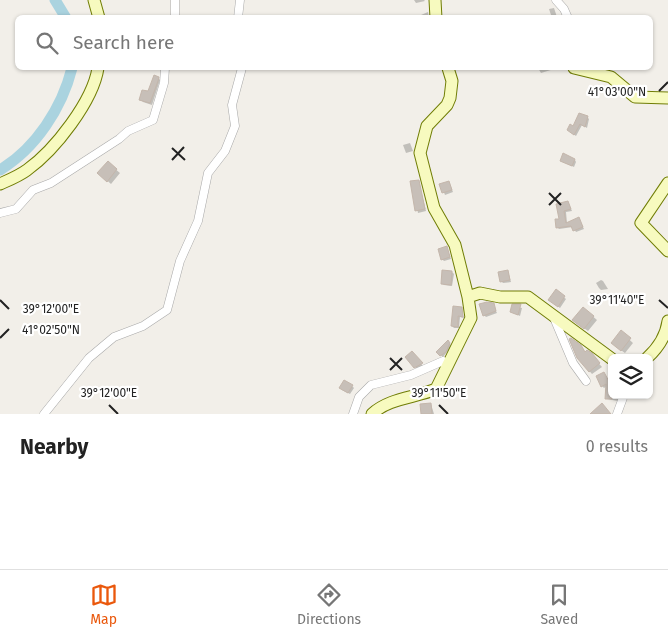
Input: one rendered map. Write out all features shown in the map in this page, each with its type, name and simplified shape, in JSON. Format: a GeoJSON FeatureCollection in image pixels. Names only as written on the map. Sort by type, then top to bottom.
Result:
{"type":"FeatureCollection","features":[{"type":"Feature","properties":{"kind":"street"},"geometry":{"type":"LineString","coordinates":[[94,0],[98,15]]}},
{"type":"Feature","properties":{"kind":"street"},"geometry":{"type":"LineString","coordinates":[[175,0],[175,15]]}},
{"type":"Feature","properties":{"kind":"street"},"geometry":{"type":"LineString","coordinates":[[238,15],[240,0]]}},
{"type":"Feature","properties":{"kind":"street"},"geometry":{"type":"LineString","coordinates":[[435,0],[436,15]]}},
{"type":"Feature","properties":{"kind":"street"},"geometry":{"type":"LineString","coordinates":[[556,0],[566,15]]}},
{"type":"Feature","properties":{"kind":"street"},"geometry":{"type":"LineString","coordinates":[[0,184],[28,170],[60,137],[82,110],[97,70]]}},
{"type":"Feature","properties":{"kind":"street"},"geometry":{"type":"LineString","coordinates":[[0,213],[16,209],[33,190],[51,183],[118,140],[128,130],[153,120],[164,83],[165,70]]}},
{"type":"Feature","properties":{"kind":"street"},"geometry":{"type":"LineString","coordinates":[[44,414],[90,358],[114,337],[144,326],[167,310],[180,261],[198,221],[208,173],[225,151],[235,126],[232,105],[241,70]]}},
{"type":"Feature","properties":{"kind":"street"},"geometry":{"type":"LineString","coordinates":[[372,414],[379,408],[394,401],[422,395],[436,389],[471,318],[468,297],[455,245],[434,208],[420,153],[427,126],[447,105],[450,98],[452,81],[449,70]]}},
{"type":"Feature","properties":{"kind":"street"},"geometry":{"type":"LineString","coordinates":[[588,70],[611,77],[635,97],[668,98]]}},
{"type":"Feature","properties":{"kind":"street"},"geometry":{"type":"LineString","coordinates":[[668,183],[641,223],[668,251]]}},
{"type":"Feature","properties":{"kind":"street"},"geometry":{"type":"LineString","coordinates":[[468,297],[480,293],[500,297],[528,297],[608,357]]}},
{"type":"Feature","properties":{"kind":"street"},"geometry":{"type":"LineString","coordinates":[[550,312],[573,362],[586,381]]}},
{"type":"Feature","properties":{"kind":"street"},"geometry":{"type":"LineString","coordinates":[[652,354],[667,331],[668,321]]}},
{"type":"Feature","properties":{"kind":"street"},"geometry":{"type":"LineString","coordinates":[[353,414],[359,396],[371,385],[411,375],[443,361]]}},
{"type":"Feature","properties":{"kind":"street"},"geometry":{"type":"LineString","coordinates":[[617,414],[623,399]]}},
{"type":"Feature","properties":{"kind":"building"},"geometry":{"type":"Polygon","coordinates":[[[154,75],[159,77],[150,103],[139,100],[142,90],[148,91],[154,75]]]}},
{"type":"Feature","properties":{"kind":"building"},"geometry":{"type":"Polygon","coordinates":[[[579,113],[588,116],[585,127],[580,124],[574,135],[567,130],[570,124],[573,126],[579,113]]]}},
{"type":"Feature","properties":{"kind":"building"},"geometry":{"type":"Polygon","coordinates":[[[563,153],[575,159],[572,166],[560,161],[563,153]]]}},
{"type":"Feature","properties":{"kind":"building"},"geometry":{"type":"Polygon","coordinates":[[[108,161],[117,169],[107,182],[97,173],[108,161]]]}},
{"type":"Feature","properties":{"kind":"building"},"geometry":{"type":"Polygon","coordinates":[[[419,180],[425,209],[415,211],[410,181],[419,180]]]}},
{"type":"Feature","properties":{"kind":"building"},"geometry":{"type":"Polygon","coordinates":[[[449,181],[452,190],[442,193],[439,184],[449,181]]]}},
{"type":"Feature","properties":{"kind":"building"},"geometry":{"type":"Polygon","coordinates":[[[568,201],[571,209],[564,211],[566,223],[579,217],[583,227],[573,231],[571,226],[556,228],[555,219],[559,219],[556,204],[568,201]]]}},
{"type":"Feature","properties":{"kind":"building"},"geometry":{"type":"Polygon","coordinates":[[[447,246],[450,257],[441,260],[438,249],[447,246]]]}},
{"type":"Feature","properties":{"kind":"building"},"geometry":{"type":"Polygon","coordinates":[[[442,270],[452,271],[451,285],[441,284],[442,270]]]}},
{"type":"Feature","properties":{"kind":"building"},"geometry":{"type":"Polygon","coordinates":[[[508,270],[510,280],[500,282],[498,272],[508,270]]]}},
{"type":"Feature","properties":{"kind":"building"},"geometry":{"type":"Polygon","coordinates":[[[556,289],[565,296],[558,307],[548,300],[556,289]]]}},
{"type":"Feature","properties":{"kind":"building"},"geometry":{"type":"Polygon","coordinates":[[[494,303],[496,311],[483,316],[479,304],[494,303]]]}},
{"type":"Feature","properties":{"kind":"building"},"geometry":{"type":"Polygon","coordinates":[[[512,304],[521,304],[518,315],[510,312],[512,304]]]}},
{"type":"Feature","properties":{"kind":"building"},"geometry":{"type":"Polygon","coordinates":[[[453,306],[462,307],[463,317],[458,316],[458,327],[451,326],[453,306]]]}},
{"type":"Feature","properties":{"kind":"building"},"geometry":{"type":"Polygon","coordinates":[[[583,307],[594,316],[584,329],[572,320],[583,307]]]}},
{"type":"Feature","properties":{"kind":"building"},"geometry":{"type":"Polygon","coordinates":[[[621,330],[631,338],[621,351],[611,343],[621,330]]]}},
{"type":"Feature","properties":{"kind":"building"},"geometry":{"type":"Polygon","coordinates":[[[571,338],[581,345],[585,352],[587,350],[592,353],[600,363],[589,372],[577,358],[569,339],[571,338]]]}},
{"type":"Feature","properties":{"kind":"building"},"geometry":{"type":"Polygon","coordinates":[[[448,340],[450,343],[446,352],[440,356],[436,352],[448,340]]]}},
{"type":"Feature","properties":{"kind":"building"},"geometry":{"type":"Polygon","coordinates":[[[412,351],[423,363],[414,368],[405,357],[412,351]]]}},
{"type":"Feature","properties":{"kind":"building"},"geometry":{"type":"Polygon","coordinates":[[[604,372],[608,380],[608,399],[605,399],[606,384],[601,387],[596,376],[604,372]]]}},
{"type":"Feature","properties":{"kind":"building"},"geometry":{"type":"Polygon","coordinates":[[[344,380],[353,385],[348,393],[339,388],[344,380]]]}},
{"type":"Feature","properties":{"kind":"building"},"geometry":{"type":"Polygon","coordinates":[[[431,403],[432,414],[421,414],[420,404],[431,403]]]}},
{"type":"Feature","properties":{"kind":"building"},"geometry":{"type":"Polygon","coordinates":[[[602,403],[611,414],[590,414],[602,403]]]}},
{"type":"Feature","properties":{"kind":"waterway"},"geometry":{"type":"LineString","coordinates":[[55,0],[64,15]]}},
{"type":"Feature","properties":{"kind":"waterway"},"geometry":{"type":"LineString","coordinates":[[0,170],[25,150],[46,126],[62,98],[71,70]]}}]}
